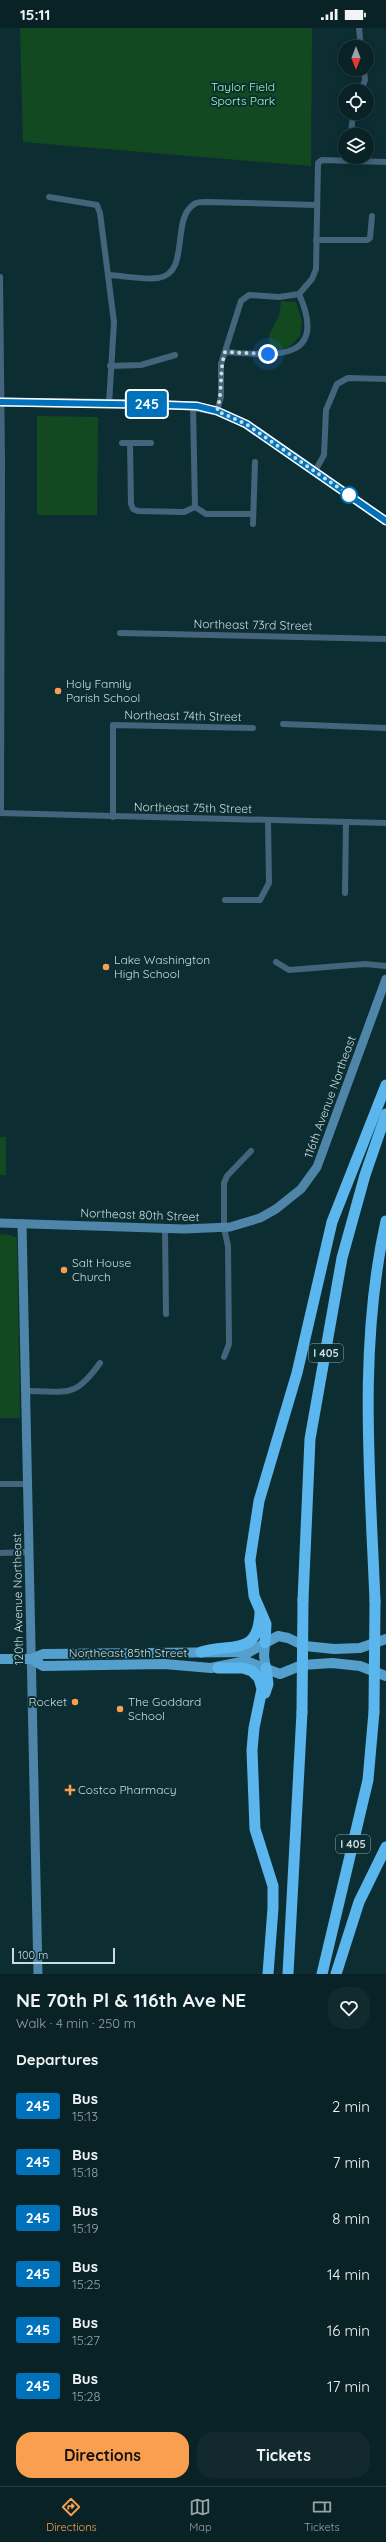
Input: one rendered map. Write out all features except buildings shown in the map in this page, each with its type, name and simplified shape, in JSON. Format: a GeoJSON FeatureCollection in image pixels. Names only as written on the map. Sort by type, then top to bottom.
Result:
{"type":"FeatureCollection","features":[{"type":"Feature","properties":{"kind":"highway"},"geometry":{"type":"LineString","coordinates":[[265,1643],[266,1624],[260,1611],[252,1584],[250,1560],[255,1522],[265,1476],[297,1373],[332,1222],[386,1085]]}},
{"type":"Feature","properties":{"kind":"highway","name":"I 405"},"geometry":{"type":"LineString","coordinates":[[288,1974],[302,1712],[303,1600],[310,1440],[342,1258],[365,1175],[386,1114]]}},
{"type":"Feature","properties":{"kind":"highway","name":"I 405"},"geometry":{"type":"LineString","coordinates":[[322,1974],[368,1780],[374,1712],[375,1601],[368,1392],[378,1257],[386,1221]]}},
{"type":"Feature","properties":{"kind":"highway"},"geometry":{"type":"LineString","coordinates":[[202,1652],[249,1643],[255,1637],[259,1629],[260,1611]]}},
{"type":"Feature","properties":{"kind":"highway"},"geometry":{"type":"LineString","coordinates":[[218,1668],[243,1668],[252,1671],[261,1684],[262,1698]]}},
{"type":"Feature","properties":{"kind":"highway"},"geometry":{"type":"LineString","coordinates":[[266,1668],[268,1684],[262,1698],[254,1728],[252,1750],[256,1828],[272,1886],[273,1908],[268,1974]]}},
{"type":"Feature","properties":{"kind":"highway"},"geometry":{"type":"LineString","coordinates":[[336,1974],[359,1902],[386,1847]]}},
{"type":"Feature","properties":{"kind":"main road","name":"Northeast 85th Street"},"geometry":{"type":"LineString","coordinates":[[0,1659],[31,1659],[43,1654],[249,1652],[273,1637],[282,1636],[305,1646],[348,1649],[386,1639]]}},
{"type":"Feature","properties":{"kind":"main road"},"geometry":{"type":"LineString","coordinates":[[265,1643],[264,1656],[266,1668]]}},
{"type":"Feature","properties":{"kind":"main road","name":"Northeast 85th Street"},"geometry":{"type":"LineString","coordinates":[[31,1659],[43,1666],[164,1664],[218,1668],[246,1661],[280,1674],[310,1664],[348,1663],[386,1676]]}},
{"type":"Feature","properties":{"kind":"street"},"geometry":{"type":"LineString","coordinates":[[359,28],[360,40]]}},
{"type":"Feature","properties":{"kind":"street"},"geometry":{"type":"LineString","coordinates":[[217,411],[221,396],[221,364],[241,301],[249,295],[279,297],[299,294],[312,279],[316,269],[318,162],[322,160],[338,159]]}},
{"type":"Feature","properties":{"kind":"street"},"geometry":{"type":"LineString","coordinates":[[374,160],[386,162]]}},
{"type":"Feature","properties":{"kind":"street"},"geometry":{"type":"LineString","coordinates":[[48,197],[97,205],[100,213],[114,322],[110,366],[109,404]]}},
{"type":"Feature","properties":{"kind":"street"},"geometry":{"type":"LineString","coordinates":[[109,275],[159,278],[169,273],[175,266],[183,222],[188,211],[196,203],[316,205]]}},
{"type":"Feature","properties":{"kind":"street"},"geometry":{"type":"LineString","coordinates":[[316,240],[368,240],[370,238],[372,216]]}},
{"type":"Feature","properties":{"kind":"street"},"geometry":{"type":"LineString","coordinates":[[0,277],[1,813]]}},
{"type":"Feature","properties":{"kind":"street"},"geometry":{"type":"LineString","coordinates":[[225,352],[278,355],[294,350],[302,343],[307,324],[305,310],[299,294]]}},
{"type":"Feature","properties":{"kind":"street"},"geometry":{"type":"LineString","coordinates":[[110,366],[141,365],[175,355]]}},
{"type":"Feature","properties":{"kind":"street"},"geometry":{"type":"LineString","coordinates":[[315,471],[324,455],[326,414],[337,384],[346,379],[386,379]]}},
{"type":"Feature","properties":{"kind":"street"},"geometry":{"type":"LineString","coordinates":[[1,402],[193,406],[217,411],[246,424],[384,518]]}},
{"type":"Feature","properties":{"kind":"street"},"geometry":{"type":"LineString","coordinates":[[193,406],[195,507]]}},
{"type":"Feature","properties":{"kind":"street"},"geometry":{"type":"LineString","coordinates":[[122,443],[151,443]]}},
{"type":"Feature","properties":{"kind":"street"},"geometry":{"type":"LineString","coordinates":[[130,443],[131,504],[133,509],[138,511],[184,512],[195,507]]}},
{"type":"Feature","properties":{"kind":"street"},"geometry":{"type":"LineString","coordinates":[[253,524],[255,462]]}},
{"type":"Feature","properties":{"kind":"street"},"geometry":{"type":"LineString","coordinates":[[195,507],[206,514],[253,514]]}},
{"type":"Feature","properties":{"kind":"street","name":"Northeast 73rd Street"},"geometry":{"type":"LineString","coordinates":[[120,633],[386,639]]}},
{"type":"Feature","properties":{"kind":"street"},"geometry":{"type":"LineString","coordinates":[[283,724],[386,728]]}},
{"type":"Feature","properties":{"kind":"street","name":"Northeast 74th Street"},"geometry":{"type":"LineString","coordinates":[[114,817],[114,725],[253,728]]}},
{"type":"Feature","properties":{"kind":"street","name":"Northeast 75th Street"},"geometry":{"type":"LineString","coordinates":[[1,813],[386,823]]}},
{"type":"Feature","properties":{"kind":"street"},"geometry":{"type":"LineString","coordinates":[[225,900],[260,900],[269,883],[268,820]]}},
{"type":"Feature","properties":{"kind":"street"},"geometry":{"type":"LineString","coordinates":[[345,893],[346,822]]}},
{"type":"Feature","properties":{"kind":"street"},"geometry":{"type":"LineString","coordinates":[[276,962],[288,970],[365,964],[386,966]]}},
{"type":"Feature","properties":{"kind":"street","name":"116th Avenue Northeast"},"geometry":{"type":"LineString","coordinates":[[276,1209],[301,1189],[317,1168],[386,979]]}},
{"type":"Feature","properties":{"kind":"street"},"geometry":{"type":"LineString","coordinates":[[224,1357],[229,1344],[228,1246],[224,1228],[224,1183],[227,1176],[251,1151]]}},
{"type":"Feature","properties":{"kind":"street","name":"Northeast 80th Street"},"geometry":{"type":"LineString","coordinates":[[0,1223],[165,1229],[224,1228],[248,1223],[276,1209]]}},
{"type":"Feature","properties":{"kind":"street","name":"120th Avenue Northeast"},"geometry":{"type":"LineString","coordinates":[[22,1224],[38,1974]]}},
{"type":"Feature","properties":{"kind":"street"},"geometry":{"type":"LineString","coordinates":[[165,1229],[166,1314]]}},
{"type":"Feature","properties":{"kind":"street"},"geometry":{"type":"LineString","coordinates":[[25,1391],[65,1392],[77,1389],[87,1382],[100,1364]]}},
{"type":"Feature","properties":{"kind":"street"},"geometry":{"type":"LineString","coordinates":[[0,1484],[27,1484]]}},
{"type":"Feature","properties":{"kind":"street"},"geometry":{"type":"LineString","coordinates":[[0,1553],[29,1552]]}},
{"type":"Feature","properties":{"kind":"green space","name":"Taylor Field Sports Park"},"geometry":{"type":"Polygon","coordinates":[[[20,28],[312,28],[311,166],[23,142],[20,28]]]}},
{"type":"Feature","properties":{"kind":"green space"},"geometry":{"type":"Polygon","coordinates":[[[281,301],[296,302],[302,321],[300,336],[288,348],[270,351],[269,335],[279,316],[281,301]]]}},
{"type":"Feature","properties":{"kind":"green space"},"geometry":{"type":"Polygon","coordinates":[[[37,416],[98,417],[97,515],[37,515],[37,416]]]}},
{"type":"Feature","properties":{"kind":"green space"},"geometry":{"type":"Polygon","coordinates":[[[0,1137],[6,1137],[6,1175],[0,1175],[0,1137]]]}},
{"type":"Feature","properties":{"kind":"green space"},"geometry":{"type":"Polygon","coordinates":[[[0,1234],[11,1235],[17,1238],[20,1418],[0,1418],[0,1234]]]}},
{"type":"Feature","properties":{"kind":"bus line","name":"245"},"geometry":{"type":"LineString","coordinates":[[0,402],[197,406],[217,411],[246,424],[386,521]]}},
{"type":"Feature","properties":{"kind":"place","name":"Holy Family Parish School"},"geometry":{"type":"Point","coordinates":[58,691]}},
{"type":"Feature","properties":{"kind":"place","name":"Lake Washington High School"},"geometry":{"type":"Point","coordinates":[106,967]}},
{"type":"Feature","properties":{"kind":"place","name":"Salt House Church"},"geometry":{"type":"Point","coordinates":[64,1270]}},
{"type":"Feature","properties":{"kind":"place","name":"Rocket"},"geometry":{"type":"Point","coordinates":[75,1702]}},
{"type":"Feature","properties":{"kind":"place","name":"The Goddard School"},"geometry":{"type":"Point","coordinates":[120,1709]}},
{"type":"Feature","properties":{"kind":"place","name":"Costco Pharmacy"},"geometry":{"type":"Point","coordinates":[70,1790]}},
{"type":"Feature","properties":{"kind":"route"},"geometry":{"type":"LineString","coordinates":[[268,354],[225,352],[221,364],[221,396],[217,411],[246,424],[349,495]]}}]}
